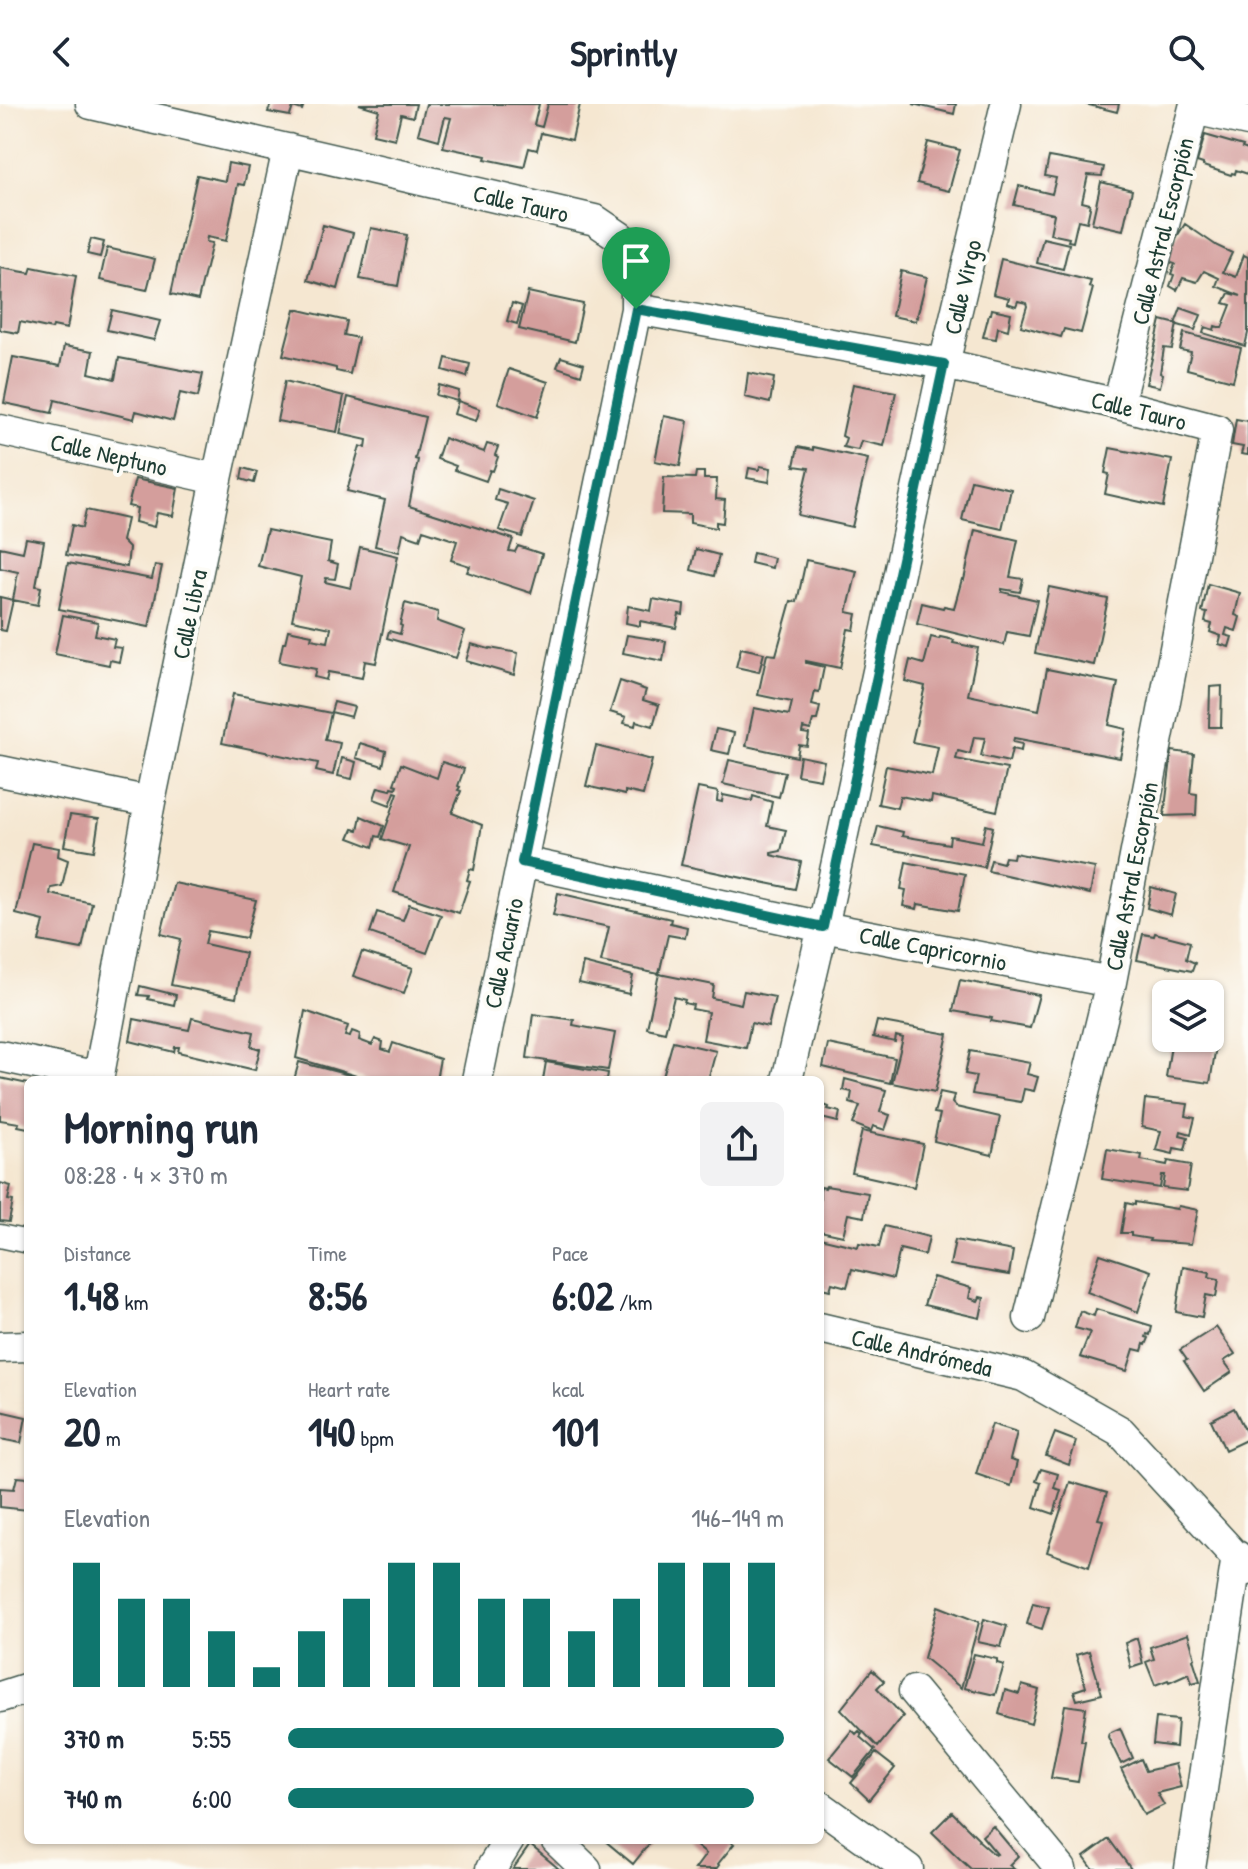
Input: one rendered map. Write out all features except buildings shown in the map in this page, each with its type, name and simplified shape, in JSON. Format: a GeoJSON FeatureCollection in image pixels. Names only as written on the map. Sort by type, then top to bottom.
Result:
{"type":"FeatureCollection","features":[{"type":"Feature","properties":{"kind":"street","name":"Calle Tauro"},"geometry":{"type":"LineString","coordinates":[[91,104],[142,109],[288,149],[595,220],[620,237],[636,261],[636,309],[944,364],[1217,430]]}},
{"type":"Feature","properties":{"kind":"street","name":"Calle Virgo"},"geometry":{"type":"LineString","coordinates":[[788,1076],[944,364],[1006,104]]}},
{"type":"Feature","properties":{"kind":"street"},"geometry":{"type":"LineString","coordinates":[[1195,106],[1248,121]]}},
{"type":"Feature","properties":{"kind":"street","name":"Calle Astral Escorpión"},"geometry":{"type":"LineString","coordinates":[[1118,404],[1195,106]]}},
{"type":"Feature","properties":{"kind":"street","name":"Calle Libra"},"geometry":{"type":"LineString","coordinates":[[98,1076],[150,802],[288,149]]}},
{"type":"Feature","properties":{"kind":"street","name":"Calle Acuario"},"geometry":{"type":"LineString","coordinates":[[478,1076],[636,309]]}},
{"type":"Feature","properties":{"kind":"street","name":"Calle Neptuno"},"geometry":{"type":"LineString","coordinates":[[0,430],[217,479]]}},
{"type":"Feature","properties":{"kind":"street","name":"Calle Astral Escorpión"},"geometry":{"type":"LineString","coordinates":[[1029,1318],[1111,982],[1217,430]]}},
{"type":"Feature","properties":{"kind":"street"},"geometry":{"type":"LineString","coordinates":[[0,771],[150,802]]}},
{"type":"Feature","properties":{"kind":"street","name":"Calle Capricornio"},"geometry":{"type":"LineString","coordinates":[[522,862],[823,927],[1111,982]]}},
{"type":"Feature","properties":{"kind":"street"},"geometry":{"type":"LineString","coordinates":[[0,1056],[89,1076]]}},
{"type":"Feature","properties":{"kind":"street"},"geometry":{"type":"LineString","coordinates":[[0,1236],[24,1241]]}},
{"type":"Feature","properties":{"kind":"street","name":"Calle Andrómeda"},"geometry":{"type":"LineString","coordinates":[[824,1329],[1023,1376],[1120,1431],[1242,1563]]}},
{"type":"Feature","properties":{"kind":"street"},"geometry":{"type":"LineString","coordinates":[[0,1347],[24,1346]]}},
{"type":"Feature","properties":{"kind":"street"},"geometry":{"type":"LineString","coordinates":[[1190,1869],[1242,1563]]}},
{"type":"Feature","properties":{"kind":"street"},"geometry":{"type":"LineString","coordinates":[[0,1697],[24,1689]]}},
{"type":"Feature","properties":{"kind":"street"},"geometry":{"type":"LineString","coordinates":[[914,1691],[1061,1869]]}},
{"type":"Feature","properties":{"kind":"street"},"geometry":{"type":"LineString","coordinates":[[824,1809],[908,1869]]}},
{"type":"Feature","properties":{"kind":"street"},"geometry":{"type":"LineString","coordinates":[[491,1869],[507,1844]]}},
{"type":"Feature","properties":{"kind":"street"},"geometry":{"type":"LineString","coordinates":[[560,1844],[586,1869]]}},
{"type":"Feature","properties":{"kind":"route"},"geometry":{"type":"LineString","coordinates":[[636,309],[944,364],[823,927],[522,862],[636,309]]}}]}
